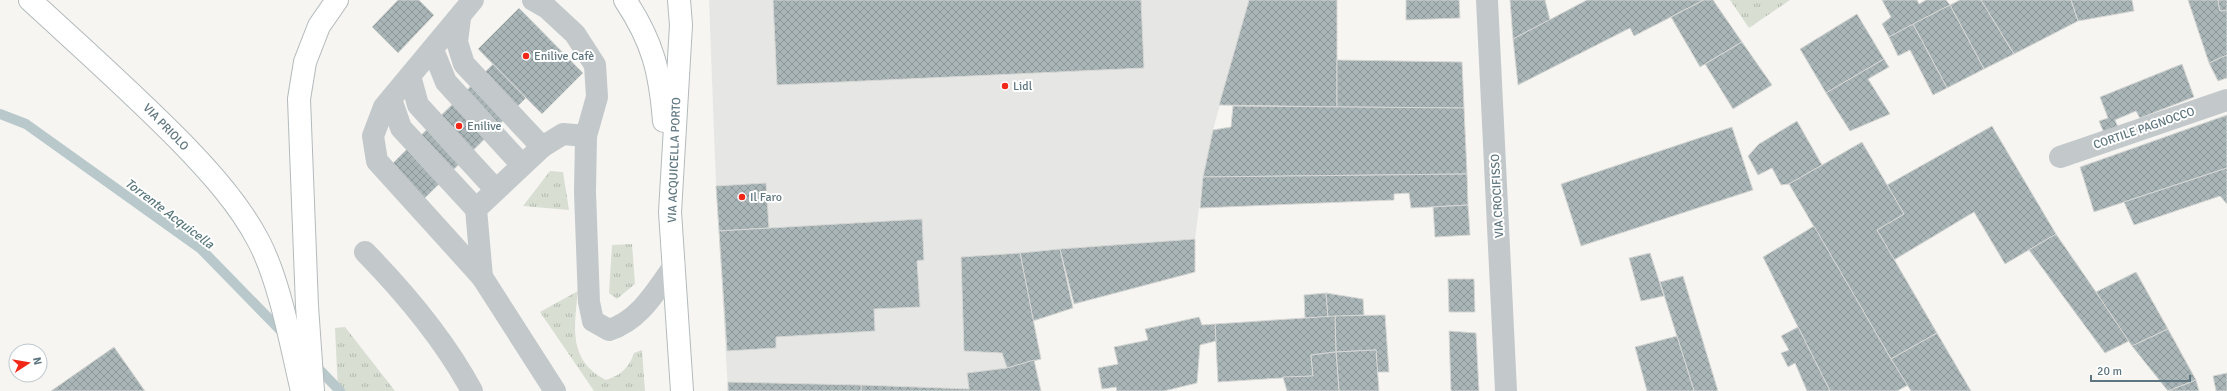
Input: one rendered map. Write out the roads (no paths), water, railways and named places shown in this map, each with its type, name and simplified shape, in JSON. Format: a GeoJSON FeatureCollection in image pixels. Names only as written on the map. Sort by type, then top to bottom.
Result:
{"type":"FeatureCollection","features":[{"type":"Feature","properties":{"kind":"main road","name":"VIA PRIOLO"},"geometry":{"type":"LineString","coordinates":[[30,0],[147,106],[204,166],[237,207],[258,240],[273,278],[286,326]]}},
{"type":"Feature","properties":{"kind":"main road"},"geometry":{"type":"LineString","coordinates":[[313,391],[307,306],[299,98],[305,62],[313,41],[319,26],[337,0]]}},
{"type":"Feature","properties":{"kind":"main road"},"geometry":{"type":"LineString","coordinates":[[625,0],[641,23],[654,55],[662,92],[670,212]]}},
{"type":"Feature","properties":{"kind":"main road","name":"VIA ACQUICELLA PORTO"},"geometry":{"type":"LineString","coordinates":[[679,0],[681,25],[670,212],[682,391]]}},
{"type":"Feature","properties":{"kind":"main road"},"geometry":{"type":"LineString","coordinates":[[286,326],[291,391]]}},
{"type":"Feature","properties":{"kind":"main road"},"geometry":{"type":"LineString","coordinates":[[286,326],[302,391]]}},
{"type":"Feature","properties":{"kind":"street"},"geometry":{"type":"LineString","coordinates":[[473,0],[460,18],[384,107],[373,136],[376,162],[482,277],[555,391]]}},
{"type":"Feature","properties":{"kind":"street"},"geometry":{"type":"LineString","coordinates":[[533,0],[547,8],[575,34],[595,65],[597,97],[586,136],[585,192],[589,302],[593,321],[609,330],[622,326],[639,314],[674,266]]}},
{"type":"Feature","properties":{"kind":"street","name":"VIA CROCIFISSO"},"geometry":{"type":"LineString","coordinates":[[1487,0],[1506,391]]}},
{"type":"Feature","properties":{"kind":"street"},"geometry":{"type":"LineString","coordinates":[[460,18],[457,42],[464,64],[542,147]]}},
{"type":"Feature","properties":{"kind":"street"},"geometry":{"type":"LineString","coordinates":[[433,50],[446,82],[522,165]]}},
{"type":"Feature","properties":{"kind":"street"},"geometry":{"type":"LineString","coordinates":[[410,76],[418,105],[496,190]]}},
{"type":"Feature","properties":{"kind":"street"},"geometry":{"type":"LineString","coordinates":[[391,99],[401,128],[476,209],[482,277]]}},
{"type":"Feature","properties":{"kind":"street","name":"CORTILE PAGNOCCO"},"geometry":{"type":"LineString","coordinates":[[2060,157],[2227,100]]}},
{"type":"Feature","properties":{"kind":"street"},"geometry":{"type":"LineString","coordinates":[[476,209],[542,147],[563,134],[586,136]]}},
{"type":"Feature","properties":{"kind":"street"},"geometry":{"type":"LineString","coordinates":[[365,252],[404,293],[458,364],[472,391]]}},
{"type":"Feature","properties":{"kind":"waterway","name":"Torrente Acquicella"},"geometry":{"type":"LineString","coordinates":[[0,114],[26,124],[201,249],[284,334]]}},
{"type":"Feature","properties":{"kind":"waterway","name":"Torrente Acquicella"},"geometry":{"type":"LineString","coordinates":[[314,364],[340,391]]}},
{"type":"Feature","properties":{"kind":"place","name":"Enilive Cafè"},"geometry":{"type":"Point","coordinates":[526,56]}},
{"type":"Feature","properties":{"kind":"place","name":"Lidl"},"geometry":{"type":"Point","coordinates":[1005,86]}},
{"type":"Feature","properties":{"kind":"place","name":"Enilive"},"geometry":{"type":"Point","coordinates":[459,126]}},
{"type":"Feature","properties":{"kind":"place","name":"Il Faro"},"geometry":{"type":"Point","coordinates":[742,197]}}]}
